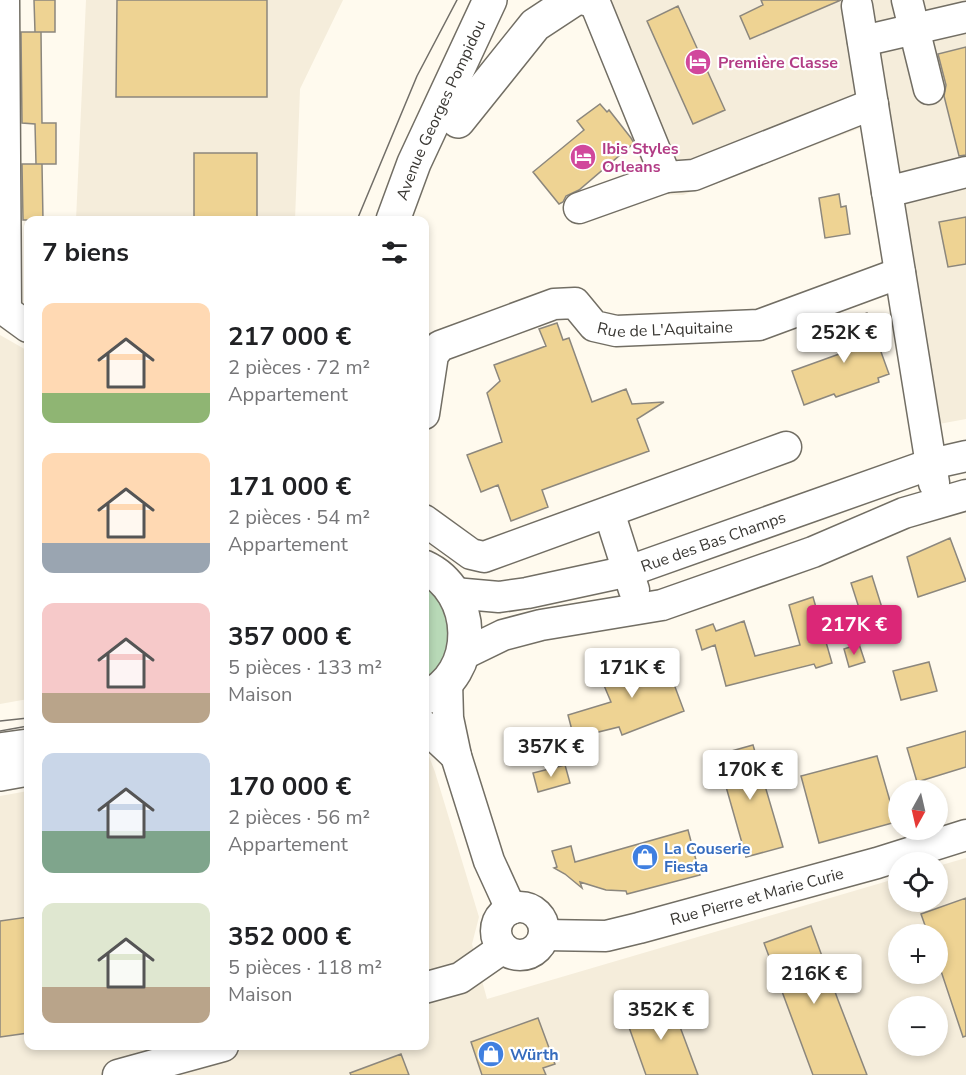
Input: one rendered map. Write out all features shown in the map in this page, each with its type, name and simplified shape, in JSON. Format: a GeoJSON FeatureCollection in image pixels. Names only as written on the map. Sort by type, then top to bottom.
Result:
{"type":"FeatureCollection","features":[{"type":"Feature","properties":{"kind":"main road","name":"Avenue Georges Pompidou"},"geometry":{"type":"LineString","coordinates":[[394,216],[414,163],[490,0]]}},
{"type":"Feature","properties":{"kind":"main road","name":"Avenue Georges Pompidou"},"geometry":{"type":"LineString","coordinates":[[417,216],[425,193],[509,0]]}},
{"type":"Feature","properties":{"kind":"main road"},"geometry":{"type":"LineString","coordinates":[[458,121],[535,25],[573,0]]}},
{"type":"Feature","properties":{"kind":"main road"},"geometry":{"type":"LineString","coordinates":[[429,570],[444,580],[454,593],[463,612],[466,634],[445,678]]}},
{"type":"Feature","properties":{"kind":"main road"},"geometry":{"type":"LineString","coordinates":[[0,750],[24,747]]}},
{"type":"Feature","properties":{"kind":"main road"},"geometry":{"type":"LineString","coordinates":[[0,774],[24,770]]}},
{"type":"Feature","properties":{"kind":"street"},"geometry":{"type":"LineString","coordinates":[[4,0],[11,316]]}},
{"type":"Feature","properties":{"kind":"street"},"geometry":{"type":"LineString","coordinates":[[907,0],[928,89]]}},
{"type":"Feature","properties":{"kind":"street"},"geometry":{"type":"LineString","coordinates":[[857,6],[938,503]]}},
{"type":"Feature","properties":{"kind":"street"},"geometry":{"type":"LineString","coordinates":[[594,10],[666,177]]}},
{"type":"Feature","properties":{"kind":"street"},"geometry":{"type":"LineString","coordinates":[[863,41],[966,17]]}},
{"type":"Feature","properties":{"kind":"street"},"geometry":{"type":"LineString","coordinates":[[579,208],[666,177],[694,175],[873,104]]}},
{"type":"Feature","properties":{"kind":"street"},"geometry":{"type":"LineString","coordinates":[[887,192],[966,172]]}},
{"type":"Feature","properties":{"kind":"street","name":"Rue de L'Aquitaine"},"geometry":{"type":"LineString","coordinates":[[429,381],[433,355],[440,346],[554,304],[575,303],[594,326],[616,331],[759,326],[900,273]]}},
{"type":"Feature","properties":{"kind":"street"},"geometry":{"type":"LineString","coordinates":[[429,524],[471,554],[484,556],[786,447]]}},
{"type":"Feature","properties":{"kind":"street","name":"Rue des Bas Champs"},"geometry":{"type":"LineString","coordinates":[[454,593],[499,597],[629,571],[931,464],[966,456]]}},
{"type":"Feature","properties":{"kind":"street"},"geometry":{"type":"LineString","coordinates":[[511,909],[489,861],[456,756],[448,718],[445,678],[503,635],[540,625],[662,605],[802,556],[904,513],[966,495]]}},
{"type":"Feature","properties":{"kind":"street"},"geometry":{"type":"LineString","coordinates":[[609,512],[640,610]]}},
{"type":"Feature","properties":{"kind":"street"},"geometry":{"type":"LineString","coordinates":[[429,731],[456,756]]}},
{"type":"Feature","properties":{"kind":"street","name":"Rue Pierre et Marie Curie"},"geometry":{"type":"LineString","coordinates":[[544,935],[606,936],[885,861],[966,835]]}},
{"type":"Feature","properties":{"kind":"street"},"geometry":{"type":"LineString","coordinates":[[525,908],[538,915],[542,921],[544,935],[537,948],[524,955],[517,955],[503,948],[497,937],[497,924],[505,912],[525,908]]}},
{"type":"Feature","properties":{"kind":"street"},"geometry":{"type":"LineString","coordinates":[[429,987],[460,978],[503,948]]}},
{"type":"Feature","properties":{"kind":"street"},"geometry":{"type":"LineString","coordinates":[[118,1075],[209,1050]]}},
{"type":"Feature","properties":{"kind":"shaded area"},"geometry":{"type":"Polygon","coordinates":[[[86,0],[343,0],[300,89],[295,216],[76,216],[86,0]]]}},
{"type":"Feature","properties":{"kind":"shaded area"},"geometry":{"type":"Polygon","coordinates":[[[613,0],[966,0],[966,419],[939,424],[887,118],[683,195],[653,194],[585,15],[613,0]]]}},
{"type":"Feature","properties":{"kind":"shaded area"},"geometry":{"type":"Polygon","coordinates":[[[0,335],[24,349],[24,700],[0,704],[0,335]]]}},
{"type":"Feature","properties":{"kind":"shaded area"},"geometry":{"type":"Polygon","coordinates":[[[429,756],[479,917],[472,944],[487,999],[888,881],[888,912],[948,912],[948,863],[966,858],[966,1075],[0,1075],[0,796],[24,792],[24,1050],[429,1050],[429,756]]]}},
{"type":"Feature","properties":{"kind":"green space"},"geometry":{"type":"Polygon","coordinates":[[[429,589],[440,601],[445,611],[450,632],[446,653],[429,676],[429,589]]]}},
{"type":"Feature","properties":{"kind":"building"},"geometry":{"type":"Polygon","coordinates":[[[34,0],[55,0],[55,32],[35,32],[34,0]]]}},
{"type":"Feature","properties":{"kind":"building"},"geometry":{"type":"Polygon","coordinates":[[[117,0],[267,0],[267,97],[116,97],[117,0]]]}},
{"type":"Feature","properties":{"kind":"building"},"geometry":{"type":"Polygon","coordinates":[[[761,0],[841,0],[750,39],[740,16],[763,5],[761,0]]]}},
{"type":"Feature","properties":{"kind":"building"},"geometry":{"type":"Polygon","coordinates":[[[678,6],[725,110],[693,124],[647,21],[678,6]]]}},
{"type":"Feature","properties":{"kind":"building"},"geometry":{"type":"Polygon","coordinates":[[[21,32],[41,32],[42,123],[56,123],[56,164],[36,164],[35,124],[22,123],[21,32]]]}},
{"type":"Feature","properties":{"kind":"building"},"geometry":{"type":"Polygon","coordinates":[[[966,47],[966,155],[959,156],[944,96],[946,85],[938,54],[966,47]]]}},
{"type":"Feature","properties":{"kind":"building","name":"Ibis Styles Orleans"},"geometry":{"type":"Polygon","coordinates":[[[600,104],[607,112],[609,110],[634,143],[559,204],[533,172],[584,130],[577,121],[600,104]]]}},
{"type":"Feature","properties":{"kind":"building"},"geometry":{"type":"Polygon","coordinates":[[[194,153],[257,153],[257,216],[194,216],[194,153]]]}},
{"type":"Feature","properties":{"kind":"building"},"geometry":{"type":"Polygon","coordinates":[[[22,164],[42,164],[43,216],[24,216],[23,220],[22,164]]]}},
{"type":"Feature","properties":{"kind":"building"},"geometry":{"type":"Polygon","coordinates":[[[839,194],[841,207],[846,206],[850,234],[825,238],[819,198],[839,194]]]}},
{"type":"Feature","properties":{"kind":"building"},"geometry":{"type":"Polygon","coordinates":[[[966,217],[966,264],[948,267],[939,222],[966,217]]]}},
{"type":"Feature","properties":{"kind":"building"},"geometry":{"type":"Polygon","coordinates":[[[867,313],[889,374],[878,378],[879,382],[804,405],[792,371],[842,353],[831,326],[867,313]]]}},
{"type":"Feature","properties":{"kind":"building"},"geometry":{"type":"Polygon","coordinates":[[[557,323],[563,340],[569,338],[592,402],[626,389],[632,404],[664,402],[637,419],[649,451],[542,490],[548,507],[511,521],[498,485],[481,492],[467,455],[502,442],[487,393],[500,381],[494,365],[546,346],[539,329],[557,323]]]}},
{"type":"Feature","properties":{"kind":"building"},"geometry":{"type":"Polygon","coordinates":[[[950,538],[966,581],[918,597],[907,557],[950,538]]]}},
{"type":"Feature","properties":{"kind":"building"},"geometry":{"type":"Polygon","coordinates":[[[872,576],[889,630],[868,636],[851,583],[872,576]]]}},
{"type":"Feature","properties":{"kind":"building"},"geometry":{"type":"Polygon","coordinates":[[[813,597],[832,663],[816,668],[814,664],[726,686],[715,645],[702,650],[696,630],[713,624],[716,631],[744,621],[755,656],[800,645],[789,605],[813,597]]]}},
{"type":"Feature","properties":{"kind":"building"},"geometry":{"type":"Polygon","coordinates":[[[859,644],[865,662],[849,667],[844,649],[859,644]]]}},
{"type":"Feature","properties":{"kind":"building"},"geometry":{"type":"Polygon","coordinates":[[[662,652],[684,711],[622,735],[619,727],[574,738],[568,715],[611,702],[600,676],[662,652]]]}},
{"type":"Feature","properties":{"kind":"building"},"geometry":{"type":"Polygon","coordinates":[[[929,662],[937,691],[901,700],[893,671],[929,662]]]}},
{"type":"Feature","properties":{"kind":"building"},"geometry":{"type":"Polygon","coordinates":[[[966,731],[966,767],[924,780],[916,780],[907,748],[966,731]]]}},
{"type":"Feature","properties":{"kind":"building"},"geometry":{"type":"Polygon","coordinates":[[[753,745],[783,847],[746,857],[717,755],[753,745]]]}},
{"type":"Feature","properties":{"kind":"building"},"geometry":{"type":"Polygon","coordinates":[[[877,756],[888,794],[888,824],[819,843],[801,776],[877,756]]]}},
{"type":"Feature","properties":{"kind":"building"},"geometry":{"type":"Polygon","coordinates":[[[565,765],[570,783],[538,792],[533,773],[565,765]]]}},
{"type":"Feature","properties":{"kind":"building","name":"La Couserie Fiesta"},"geometry":{"type":"Polygon","coordinates":[[[688,830],[700,875],[627,894],[626,891],[606,890],[580,882],[582,888],[554,868],[557,867],[552,851],[571,846],[575,862],[688,830]]]}},
{"type":"Feature","properties":{"kind":"building"},"geometry":{"type":"Polygon","coordinates":[[[966,898],[966,1036],[963,1037],[945,984],[948,984],[948,924],[924,924],[921,914],[948,912],[948,904],[966,898]]]}},
{"type":"Feature","properties":{"kind":"building"},"geometry":{"type":"Polygon","coordinates":[[[24,918],[24,1034],[0,1037],[0,921],[24,918]]]}},
{"type":"Feature","properties":{"kind":"building"},"geometry":{"type":"Polygon","coordinates":[[[811,926],[867,1075],[813,1075],[764,943],[811,926]]]}},
{"type":"Feature","properties":{"kind":"building"},"geometry":{"type":"Polygon","coordinates":[[[670,1000],[698,1075],[646,1075],[625,1016],[670,1000]]]}},
{"type":"Feature","properties":{"kind":"building"},"geometry":{"type":"Polygon","coordinates":[[[538,1018],[555,1064],[543,1068],[546,1075],[482,1075],[471,1042],[538,1018]]]}},
{"type":"Feature","properties":{"kind":"building"},"geometry":{"type":"Polygon","coordinates":[[[401,1054],[409,1075],[351,1075],[350,1073],[401,1054]]]}},
{"type":"Feature","properties":{"kind":"tram line"},"geometry":{"type":"LineString","coordinates":[[359,216],[417,76],[457,0]]}},
{"type":"Feature","properties":{"kind":"tram line"},"geometry":{"type":"LineString","coordinates":[[0,721],[24,718]]}},
{"type":"Feature","properties":{"kind":"tram line"},"geometry":{"type":"LineString","coordinates":[[0,731],[24,727]]}},
{"type":"Feature","properties":{"kind":"place","name":"Première Classe"},"geometry":{"type":"Point","coordinates":[698,62]}},
{"type":"Feature","properties":{"kind":"place","name":"Ibis Styles Orleans"},"geometry":{"type":"Point","coordinates":[583,157]}},
{"type":"Feature","properties":{"kind":"place","name":"La Couserie Fiesta"},"geometry":{"type":"Point","coordinates":[645,857]}},
{"type":"Feature","properties":{"kind":"place","name":"Würth"},"geometry":{"type":"Point","coordinates":[491,1054]}}]}
